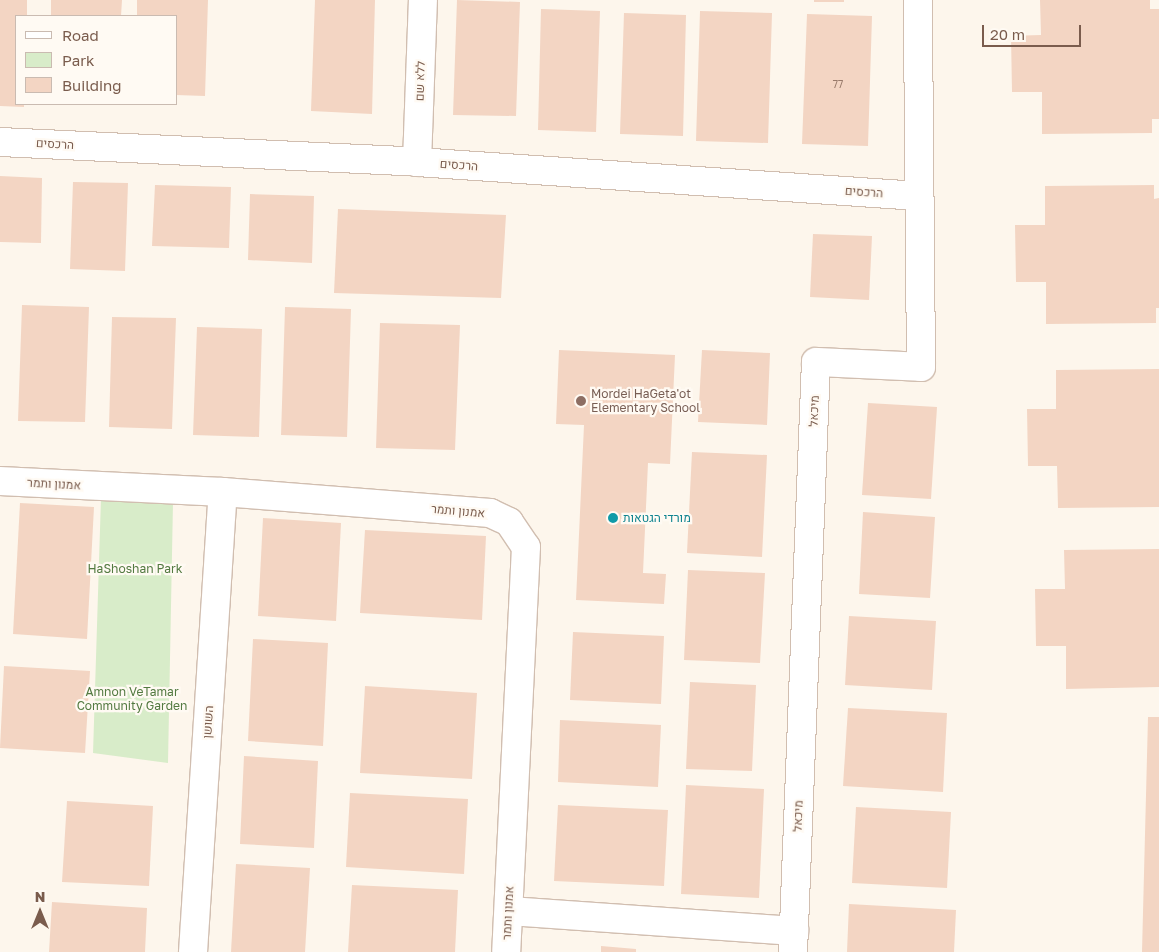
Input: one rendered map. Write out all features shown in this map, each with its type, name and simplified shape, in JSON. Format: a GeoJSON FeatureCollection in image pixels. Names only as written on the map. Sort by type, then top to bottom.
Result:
{"type":"FeatureCollection","features":[{"type":"Feature","properties":{"kind":"street","name":"ללא שם"},"geometry":{"type":"LineString","coordinates":[[417,162],[423,0]]}},
{"type":"Feature","properties":{"kind":"street","name":"מיכאל"},"geometry":{"type":"LineString","coordinates":[[509,911],[794,942],[816,362],[921,367],[918,196],[918,0]]}},
{"type":"Feature","properties":{"kind":"street","name":"הרכסים"},"geometry":{"type":"LineString","coordinates":[[0,142],[417,162],[918,196]]}},
{"type":"Feature","properties":{"kind":"street","name":"אמנון ותמר"},"geometry":{"type":"LineString","coordinates":[[0,481],[223,492],[490,513],[509,522],[521,536],[526,547],[506,952]]}},
{"type":"Feature","properties":{"kind":"street","name":"השושן"},"geometry":{"type":"LineString","coordinates":[[193,952],[223,492]]}},
{"type":"Feature","properties":{"kind":"green space"},"geometry":{"type":"Polygon","coordinates":[[[101,497],[173,502],[168,763],[93,753],[101,497]]]}},
{"type":"Feature","properties":{"kind":"building"},"geometry":{"type":"Polygon","coordinates":[[[0,0],[27,0],[27,15],[15,15],[15,105],[24,105],[24,107],[0,106],[0,0]]]}},
{"type":"Feature","properties":{"kind":"building"},"geometry":{"type":"Polygon","coordinates":[[[51,0],[122,0],[121,15],[51,15],[51,0]]]}},
{"type":"Feature","properties":{"kind":"building"},"geometry":{"type":"Polygon","coordinates":[[[137,0],[208,0],[205,96],[178,95],[178,15],[137,15],[137,0]]]}},
{"type":"Feature","properties":{"kind":"building"},"geometry":{"type":"Polygon","coordinates":[[[315,0],[375,0],[372,114],[311,111],[315,0]]]}},
{"type":"Feature","properties":{"kind":"building"},"geometry":{"type":"Polygon","coordinates":[[[457,0],[520,2],[516,116],[453,115],[457,0]]]}},
{"type":"Feature","properties":{"kind":"building"},"geometry":{"type":"Polygon","coordinates":[[[814,0],[844,0],[844,2],[814,2],[814,0]]]}},
{"type":"Feature","properties":{"kind":"building"},"geometry":{"type":"Polygon","coordinates":[[[1040,0],[1150,0],[1150,9],[1159,9],[1159,119],[1152,119],[1152,133],[1042,134],[1042,92],[1012,92],[1011,36],[1041,35],[1040,0]]]}},
{"type":"Feature","properties":{"kind":"building"},"geometry":{"type":"Polygon","coordinates":[[[541,9],[600,11],[596,132],[538,130],[541,9]]]}},
{"type":"Feature","properties":{"kind":"building"},"geometry":{"type":"Polygon","coordinates":[[[700,11],[772,13],[768,143],[696,141],[700,11]]]}},
{"type":"Feature","properties":{"kind":"building"},"geometry":{"type":"Polygon","coordinates":[[[624,13],[686,15],[683,136],[620,134],[624,13]]]}},
{"type":"Feature","properties":{"kind":"building"},"geometry":{"type":"Polygon","coordinates":[[[807,14],[872,16],[868,146],[802,144],[807,14]]]}},
{"type":"Feature","properties":{"kind":"building"},"geometry":{"type":"Polygon","coordinates":[[[0,176],[42,178],[41,243],[0,242],[0,176]]]}},
{"type":"Feature","properties":{"kind":"building"},"geometry":{"type":"Polygon","coordinates":[[[73,182],[128,183],[125,271],[70,269],[73,182]]]}},
{"type":"Feature","properties":{"kind":"building"},"geometry":{"type":"Polygon","coordinates":[[[155,185],[231,187],[229,248],[152,246],[155,185]]]}},
{"type":"Feature","properties":{"kind":"building"},"geometry":{"type":"Polygon","coordinates":[[[1154,185],[1154,199],[1159,198],[1159,308],[1156,308],[1156,323],[1046,324],[1046,282],[1016,282],[1015,225],[1045,225],[1045,186],[1154,185]]]}},
{"type":"Feature","properties":{"kind":"building"},"geometry":{"type":"Polygon","coordinates":[[[250,194],[314,196],[312,263],[248,260],[250,194]]]}},
{"type":"Feature","properties":{"kind":"building"},"geometry":{"type":"Polygon","coordinates":[[[338,209],[506,215],[501,298],[334,293],[338,209]]]}},
{"type":"Feature","properties":{"kind":"building"},"geometry":{"type":"Polygon","coordinates":[[[813,234],[872,236],[869,300],[810,297],[813,234]]]}},
{"type":"Feature","properties":{"kind":"building"},"geometry":{"type":"Polygon","coordinates":[[[22,305],[89,307],[85,422],[18,421],[22,305]]]}},
{"type":"Feature","properties":{"kind":"building"},"geometry":{"type":"Polygon","coordinates":[[[285,307],[351,309],[347,437],[281,435],[285,307]]]}},
{"type":"Feature","properties":{"kind":"building"},"geometry":{"type":"Polygon","coordinates":[[[112,317],[176,318],[172,429],[109,427],[112,317]]]}},
{"type":"Feature","properties":{"kind":"building"},"geometry":{"type":"Polygon","coordinates":[[[380,323],[460,325],[455,450],[376,448],[380,323]]]}},
{"type":"Feature","properties":{"kind":"building"},"geometry":{"type":"Polygon","coordinates":[[[197,327],[262,329],[259,437],[193,435],[197,327]]]}},
{"type":"Feature","properties":{"kind":"building","name":"מורדי הגטאות"},"geometry":{"type":"Polygon","coordinates":[[[559,350],[675,355],[670,464],[648,463],[643,573],[666,574],[664,604],[576,600],[584,425],[556,424],[559,350]]]}},
{"type":"Feature","properties":{"kind":"building"},"geometry":{"type":"Polygon","coordinates":[[[702,350],[770,353],[767,425],[698,422],[702,350]]]}},
{"type":"Feature","properties":{"kind":"building"},"geometry":{"type":"Polygon","coordinates":[[[1159,369],[1159,507],[1058,508],[1057,466],[1028,466],[1027,409],[1056,409],[1056,370],[1159,369]]]}},
{"type":"Feature","properties":{"kind":"building"},"geometry":{"type":"Polygon","coordinates":[[[868,403],[937,407],[931,499],[862,495],[868,403]]]}},
{"type":"Feature","properties":{"kind":"building"},"geometry":{"type":"Polygon","coordinates":[[[692,452],[767,455],[762,557],[687,553],[692,452]]]}},
{"type":"Feature","properties":{"kind":"building"},"geometry":{"type":"Polygon","coordinates":[[[20,503],[94,507],[87,639],[13,634],[20,503]]]}},
{"type":"Feature","properties":{"kind":"building"},"geometry":{"type":"Polygon","coordinates":[[[863,512],[935,517],[930,598],[859,594],[863,512]]]}},
{"type":"Feature","properties":{"kind":"building"},"geometry":{"type":"Polygon","coordinates":[[[263,518],[341,523],[336,621],[258,616],[263,518]]]}},
{"type":"Feature","properties":{"kind":"building"},"geometry":{"type":"Polygon","coordinates":[[[365,530],[486,536],[482,620],[360,613],[365,530]]]}},
{"type":"Feature","properties":{"kind":"building"},"geometry":{"type":"Polygon","coordinates":[[[1159,549],[1159,687],[1066,689],[1066,646],[1036,646],[1035,589],[1065,589],[1064,550],[1159,549]]]}},
{"type":"Feature","properties":{"kind":"building"},"geometry":{"type":"Polygon","coordinates":[[[688,570],[765,573],[760,663],[684,660],[688,570]]]}},
{"type":"Feature","properties":{"kind":"building"},"geometry":{"type":"Polygon","coordinates":[[[849,616],[936,621],[932,690],[845,685],[849,616]]]}},
{"type":"Feature","properties":{"kind":"building"},"geometry":{"type":"Polygon","coordinates":[[[573,632],[664,636],[661,704],[570,700],[573,632]]]}},
{"type":"Feature","properties":{"kind":"building"},"geometry":{"type":"Polygon","coordinates":[[[253,639],[328,643],[323,746],[248,741],[253,639]]]}},
{"type":"Feature","properties":{"kind":"building"},"geometry":{"type":"Polygon","coordinates":[[[4,666],[90,671],[85,753],[0,748],[4,666]]]}},
{"type":"Feature","properties":{"kind":"building"},"geometry":{"type":"Polygon","coordinates":[[[690,682],[756,685],[752,771],[686,769],[690,682]]]}},
{"type":"Feature","properties":{"kind":"building"},"geometry":{"type":"Polygon","coordinates":[[[365,686],[477,693],[472,779],[360,773],[365,686]]]}},
{"type":"Feature","properties":{"kind":"building"},"geometry":{"type":"Polygon","coordinates":[[[848,708],[947,713],[943,792],[843,786],[848,708]]]}},
{"type":"Feature","properties":{"kind":"building"},"geometry":{"type":"Polygon","coordinates":[[[1148,717],[1159,717],[1159,952],[1142,952],[1148,717]]]}},
{"type":"Feature","properties":{"kind":"building"},"geometry":{"type":"Polygon","coordinates":[[[560,720],[661,725],[658,787],[558,782],[560,720]]]}},
{"type":"Feature","properties":{"kind":"building"},"geometry":{"type":"Polygon","coordinates":[[[244,756],[318,761],[314,848],[240,844],[244,756]]]}},
{"type":"Feature","properties":{"kind":"building"},"geometry":{"type":"Polygon","coordinates":[[[686,785],[764,789],[759,898],[681,894],[686,785]]]}},
{"type":"Feature","properties":{"kind":"building"},"geometry":{"type":"Polygon","coordinates":[[[350,793],[468,799],[464,874],[346,867],[350,793]]]}},
{"type":"Feature","properties":{"kind":"building"},"geometry":{"type":"Polygon","coordinates":[[[67,801],[153,806],[149,886],[62,882],[67,801]]]}},
{"type":"Feature","properties":{"kind":"building"},"geometry":{"type":"Polygon","coordinates":[[[558,805],[668,810],[664,886],[554,881],[558,805]]]}},
{"type":"Feature","properties":{"kind":"building"},"geometry":{"type":"Polygon","coordinates":[[[856,807],[951,812],[947,888],[852,883],[856,807]]]}},
{"type":"Feature","properties":{"kind":"building"},"geometry":{"type":"Polygon","coordinates":[[[236,864],[310,868],[305,952],[231,952],[236,864]]]}},
{"type":"Feature","properties":{"kind":"building"},"geometry":{"type":"Polygon","coordinates":[[[352,885],[458,890],[455,952],[348,952],[352,885]]]}},
{"type":"Feature","properties":{"kind":"building"},"geometry":{"type":"Polygon","coordinates":[[[52,902],[147,908],[145,952],[49,952],[52,902]]]}},
{"type":"Feature","properties":{"kind":"building"},"geometry":{"type":"Polygon","coordinates":[[[849,904],[956,910],[954,952],[847,952],[849,904]]]}},
{"type":"Feature","properties":{"kind":"building"},"geometry":{"type":"Polygon","coordinates":[[[601,946],[636,949],[636,952],[601,952],[601,946]]]}},
{"type":"Feature","properties":{"kind":"place","name":"Mordei HaGeta'ot Elementary School"},"geometry":{"type":"Point","coordinates":[581,401]}},
{"type":"Feature","properties":{"kind":"place","name":"מורדי הגטאות"},"geometry":{"type":"Point","coordinates":[613,518]}},
{"type":"Feature","properties":{"kind":"park label","name":"HaShoshan Park"},"geometry":{"type":"Point","coordinates":[135,569]}},
{"type":"Feature","properties":{"kind":"park label","name":"Amnon VeTamar Community Garden"},"geometry":{"type":"Point","coordinates":[132,699]}}]}
